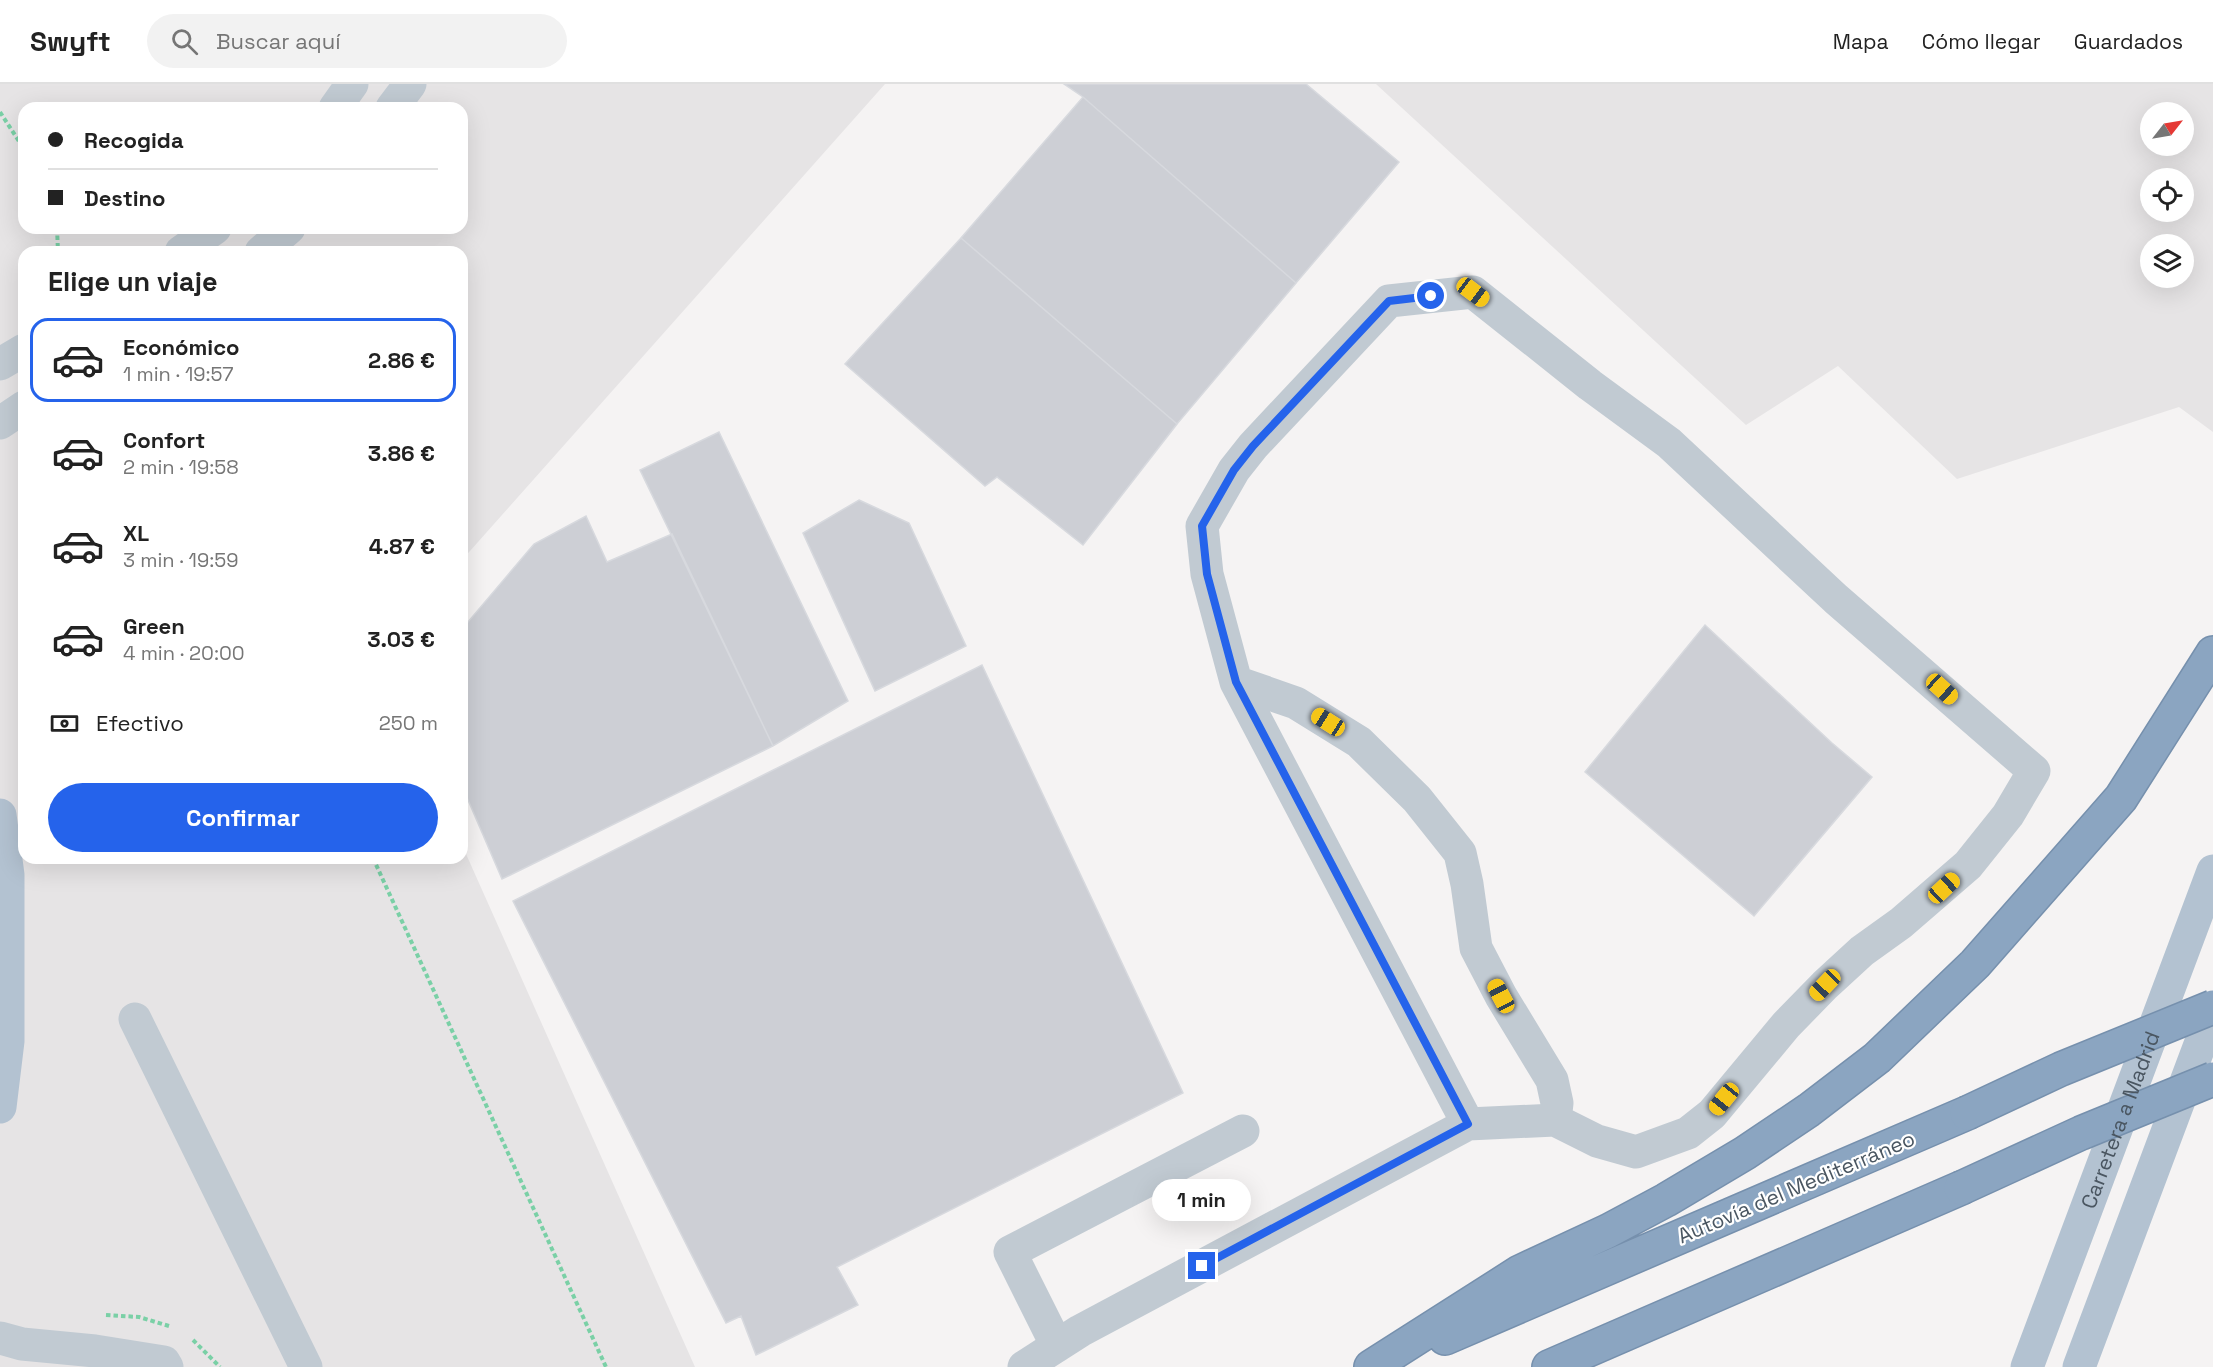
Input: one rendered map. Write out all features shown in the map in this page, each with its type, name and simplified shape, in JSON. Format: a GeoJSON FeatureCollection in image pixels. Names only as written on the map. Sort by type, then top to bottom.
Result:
{"type":"FeatureCollection","features":[{"type":"Feature","properties":{"kind":"highway"},"geometry":{"type":"LineString","coordinates":[[1371,1367],[1520,1272],[1608,1231],[1666,1200],[1744,1153],[1809,1110],[1876,1058],[1975,963],[2121,798],[2213,653]]}},
{"type":"Feature","properties":{"kind":"highway","name":"Autovía del Mediterráneo"},"geometry":{"type":"LineString","coordinates":[[1379,1367],[1967,1113],[2061,1069],[2213,1009]]}},
{"type":"Feature","properties":{"kind":"highway"},"geometry":{"type":"LineString","coordinates":[[1550,1367],[1961,1188],[2081,1133],[2213,1079]]}},
{"type":"Feature","properties":{"kind":"main road"},"geometry":{"type":"LineString","coordinates":[[0,815],[8,875],[8,1041],[0,1107]]}},
{"type":"Feature","properties":{"kind":"main road","name":"Carretera a Madrid"},"geometry":{"type":"LineString","coordinates":[[2026,1367],[2213,871]]}},
{"type":"Feature","properties":{"kind":"main road"},"geometry":{"type":"LineString","coordinates":[[2079,1367],[2213,1009]]}},
{"type":"Feature","properties":{"kind":"street"},"geometry":{"type":"LineString","coordinates":[[339,102],[352,84]]}},
{"type":"Feature","properties":{"kind":"street"},"geometry":{"type":"LineString","coordinates":[[396,102],[410,84]]}},
{"type":"Feature","properties":{"kind":"street"},"geometry":{"type":"LineString","coordinates":[[189,246],[206,234]]}},
{"type":"Feature","properties":{"kind":"street"},"geometry":{"type":"LineString","coordinates":[[268,246],[282,234]]}},
{"type":"Feature","properties":{"kind":"street"},"geometry":{"type":"LineString","coordinates":[[1024,1367],[1080,1331],[1468,1124],[1555,1120],[1597,1141],[1636,1152],[1688,1133],[1712,1114],[1786,1025],[1825,985],[1862,951],[1918,909],[1968,865],[2008,815],[2034,771],[1836,599],[1669,443],[1590,385],[1473,292],[1389,301],[1253,446],[1234,470],[1202,526],[1207,574],[1236,682],[1468,1124]]}},
{"type":"Feature","properties":{"kind":"street"},"geometry":{"type":"LineString","coordinates":[[0,364],[18,354]]}},
{"type":"Feature","properties":{"kind":"street"},"geometry":{"type":"LineString","coordinates":[[0,423],[18,411]]}},
{"type":"Feature","properties":{"kind":"street"},"geometry":{"type":"LineString","coordinates":[[1236,682],[1296,703],[1359,742],[1418,799],[1460,853],[1476,948],[1501,996],[1552,1080],[1557,1102],[1555,1120]]}},
{"type":"Feature","properties":{"kind":"street"},"geometry":{"type":"LineString","coordinates":[[135,1019],[306,1367]]}},
{"type":"Feature","properties":{"kind":"street"},"geometry":{"type":"LineString","coordinates":[[1057,1346],[1010,1252],[1243,1131]]}},
{"type":"Feature","properties":{"kind":"street"},"geometry":{"type":"LineString","coordinates":[[0,1338],[22,1344],[164,1362],[167,1367]]}},
{"type":"Feature","properties":{"kind":"path"},"geometry":{"type":"LineString","coordinates":[[0,112],[18,140]]}},
{"type":"Feature","properties":{"kind":"path"},"geometry":{"type":"LineString","coordinates":[[376,864],[606,1367]]}},
{"type":"Feature","properties":{"kind":"shaded area"},"geometry":{"type":"Polygon","coordinates":[[[0,84],[885,84],[468,553],[468,246],[18,246],[18,864],[468,864],[468,858],[695,1367],[0,1367],[0,84]]]}},
{"type":"Feature","properties":{"kind":"shaded area"},"geometry":{"type":"Polygon","coordinates":[[[1376,84],[2213,84],[2213,432],[2179,407],[1957,479],[1838,366],[1746,425],[1376,84]]]}},
{"type":"Feature","properties":{"kind":"building"},"geometry":{"type":"Polygon","coordinates":[[[1064,84],[1306,84],[1399,162],[1296,283],[1083,97],[1064,84]]]}},
{"type":"Feature","properties":{"kind":"building"},"geometry":{"type":"Polygon","coordinates":[[[1083,97],[1296,283],[1177,424],[961,238],[1083,97]]]}},
{"type":"Feature","properties":{"kind":"building"},"geometry":{"type":"Polygon","coordinates":[[[961,238],[1177,424],[1083,545],[997,477],[985,486],[845,364],[961,238]]]}},
{"type":"Feature","properties":{"kind":"building"},"geometry":{"type":"Polygon","coordinates":[[[719,432],[848,701],[773,746],[640,470],[719,432]]]}},
{"type":"Feature","properties":{"kind":"building"},"geometry":{"type":"Polygon","coordinates":[[[859,500],[909,523],[966,646],[875,691],[803,533],[859,500]]]}},
{"type":"Feature","properties":{"kind":"building"},"geometry":{"type":"Polygon","coordinates":[[[586,516],[607,562],[672,534],[773,746],[502,879],[468,800],[468,622],[534,544],[586,516]]]}},
{"type":"Feature","properties":{"kind":"building"},"geometry":{"type":"Polygon","coordinates":[[[1705,625],[1872,777],[1754,916],[1585,772],[1705,625]]]}},
{"type":"Feature","properties":{"kind":"building"},"geometry":{"type":"Polygon","coordinates":[[[982,665],[1183,1093],[837,1267],[858,1305],[756,1355],[741,1316],[726,1323],[513,901],[982,665]]]}},
{"type":"Feature","properties":{"kind":"route"},"geometry":{"type":"LineString","coordinates":[[1202,1266],[1468,1124],[1236,682],[1207,574],[1202,526],[1234,470],[1253,446],[1389,301],[1431,296]]}}]}
